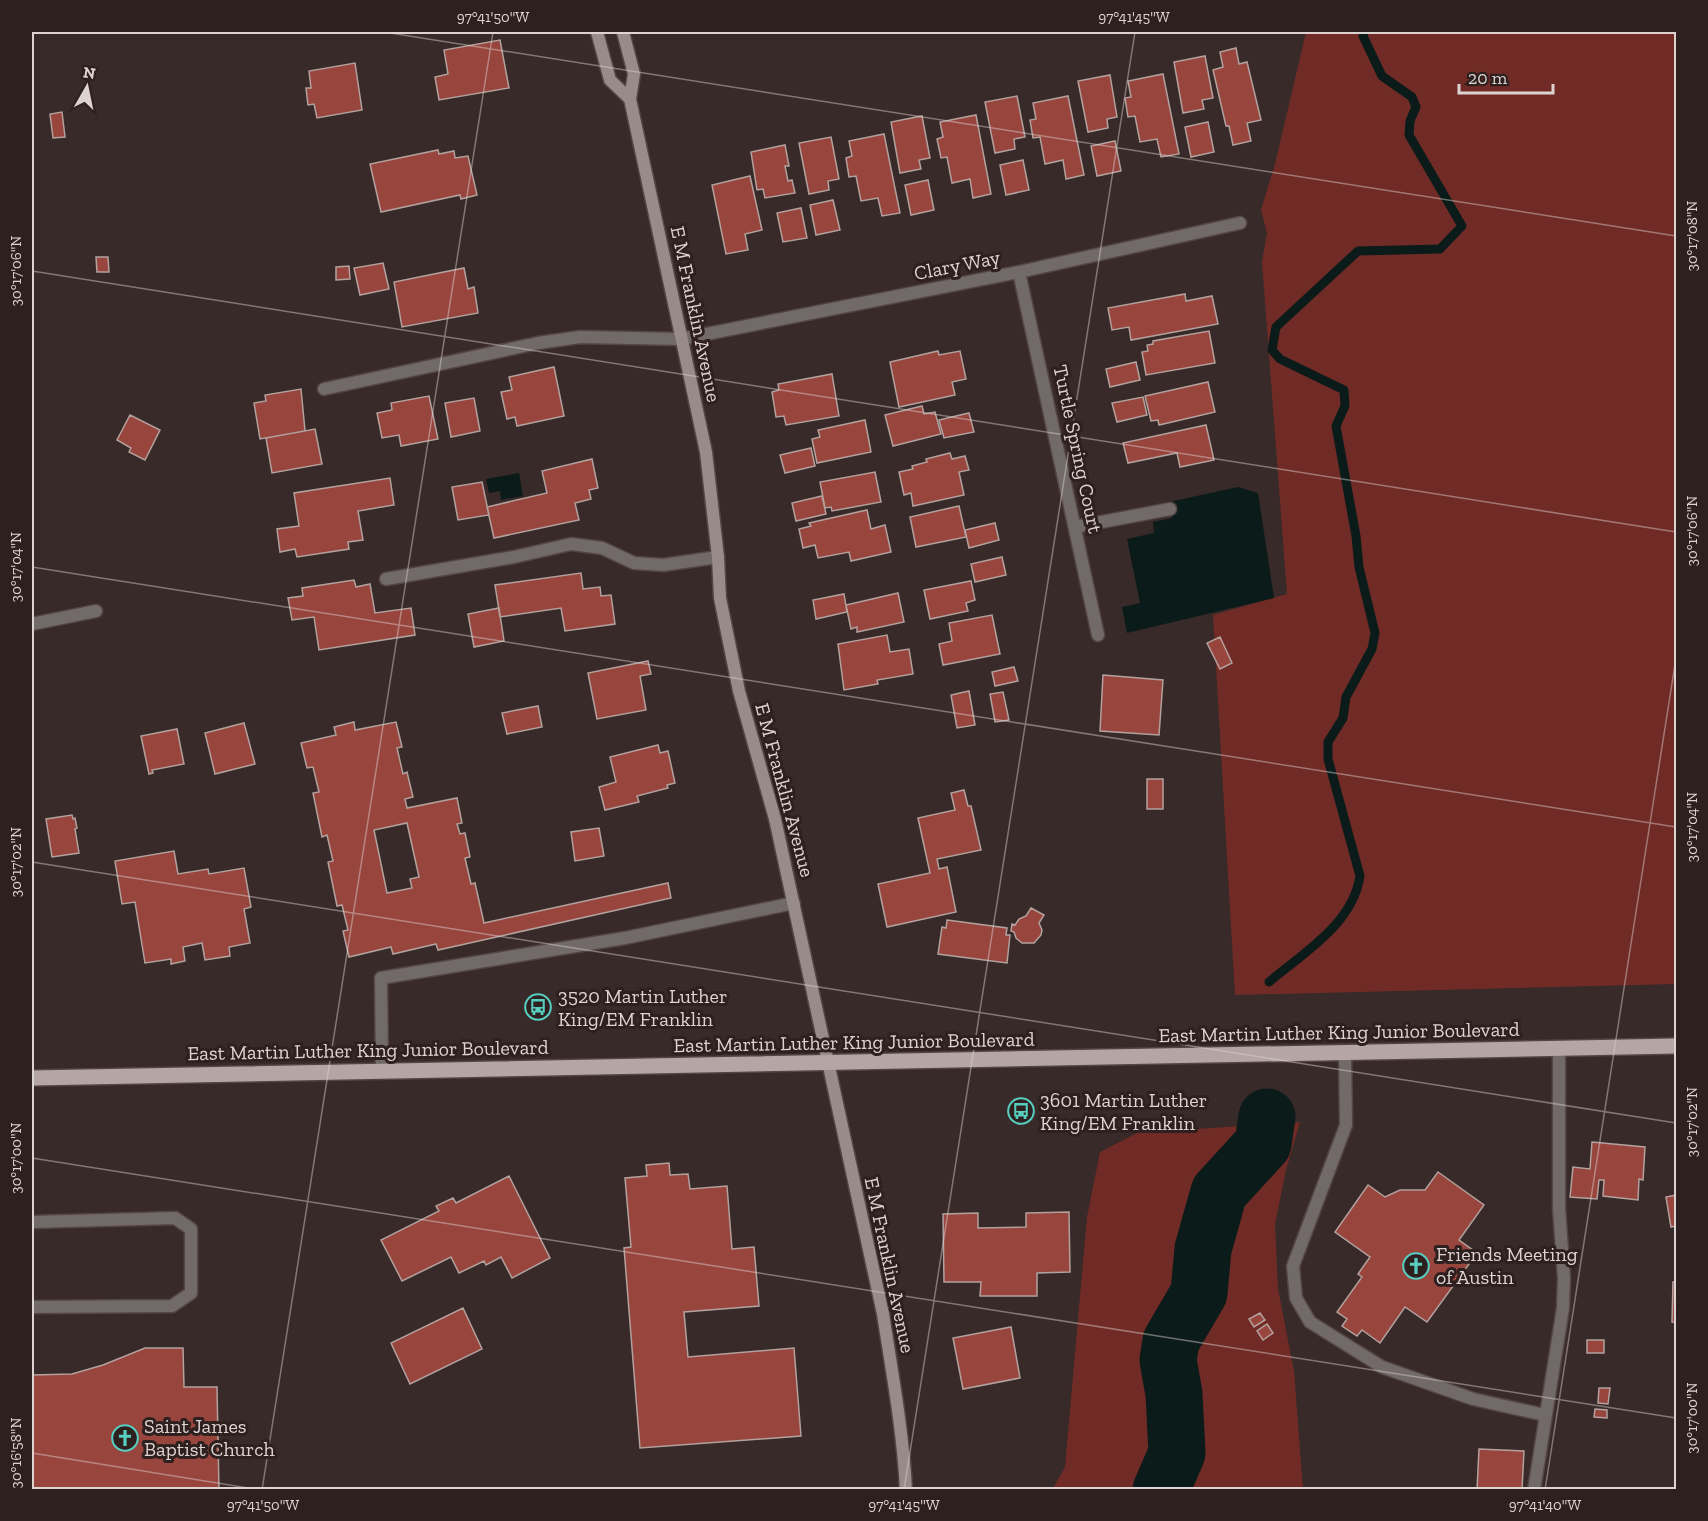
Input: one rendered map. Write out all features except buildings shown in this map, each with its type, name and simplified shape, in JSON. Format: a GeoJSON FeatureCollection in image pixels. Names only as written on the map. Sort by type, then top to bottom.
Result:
{"type":"FeatureCollection","features":[{"type":"Feature","properties":{"kind":"main road","name":"East Martin Luther King Junior Boulevard"},"geometry":{"type":"LineString","coordinates":[[32,1078],[1677,1046]]}},
{"type":"Feature","properties":{"kind":"street"},"geometry":{"type":"LineString","coordinates":[[597,32],[609,80],[630,99]]}},
{"type":"Feature","properties":{"kind":"street","name":"E M Franklin Avenue"},"geometry":{"type":"LineString","coordinates":[[623,32],[633,74],[630,99],[706,452],[718,557],[720,598],[739,691],[775,819],[883,1314],[897,1403],[906,1490]]}},
{"type":"Feature","properties":{"kind":"street","name":"Clary Way"},"geometry":{"type":"LineString","coordinates":[[324,389],[538,343],[580,337],[681,339],[1019,272],[1240,223]]}},
{"type":"Feature","properties":{"kind":"street","name":"Turtle Spring Court"},"geometry":{"type":"LineString","coordinates":[[1019,272],[1098,635]]}},
{"type":"Feature","properties":{"kind":"street"},"geometry":{"type":"LineString","coordinates":[[1075,527],[1170,510]]}},
{"type":"Feature","properties":{"kind":"street"},"geometry":{"type":"LineString","coordinates":[[386,579],[514,557],[571,544],[602,548],[634,563],[663,565],[718,557]]}},
{"type":"Feature","properties":{"kind":"street"},"geometry":{"type":"LineString","coordinates":[[32,624],[96,611]]}},
{"type":"Feature","properties":{"kind":"street"},"geometry":{"type":"LineString","coordinates":[[382,1071],[381,978],[625,938],[794,903]]}},
{"type":"Feature","properties":{"kind":"street"},"geometry":{"type":"LineString","coordinates":[[1534,1490],[1563,1298],[1564,1278],[1559,1208],[1559,1048]]}},
{"type":"Feature","properties":{"kind":"street"},"geometry":{"type":"LineString","coordinates":[[1345,1053],[1346,1125],[1293,1266],[1296,1298],[1310,1322],[1383,1367],[1473,1399],[1545,1415]]}},
{"type":"Feature","properties":{"kind":"street"},"geometry":{"type":"LineString","coordinates":[[32,1222],[175,1218],[191,1229],[191,1293],[172,1306],[32,1307]]}},
{"type":"Feature","properties":{"kind":"shaded area"},"geometry":{"type":"Polygon","coordinates":[[[1306,32],[1676,32],[1676,984],[1235,995],[1213,615],[1287,594],[1262,262],[1267,233],[1261,210],[1275,164],[1306,32]]]}},
{"type":"Feature","properties":{"kind":"shaded area"},"geometry":{"type":"Polygon","coordinates":[[[519,473],[523,496],[501,500],[500,491],[489,493],[486,479],[519,473]]]}},
{"type":"Feature","properties":{"kind":"shaded area"},"geometry":{"type":"Polygon","coordinates":[[[1238,487],[1258,493],[1274,598],[1127,633],[1122,607],[1140,603],[1127,539],[1154,533],[1153,522],[1172,518],[1169,502],[1238,487]]]}},
{"type":"Feature","properties":{"kind":"shaded area"},"geometry":{"type":"Polygon","coordinates":[[[1300,1122],[1286,1170],[1275,1224],[1278,1289],[1294,1371],[1303,1489],[1052,1490],[1065,1467],[1087,1217],[1100,1152],[1137,1133],[1300,1122]]]}},
{"type":"Feature","properties":{"kind":"waterway"},"geometry":{"type":"LineString","coordinates":[[1269,982],[1325,936],[1348,909],[1355,893],[1360,876],[1328,759],[1328,742],[1343,718],[1346,697],[1372,649],[1375,633],[1359,567],[1356,536],[1336,426],[1345,406],[1344,390],[1280,359],[1272,350],[1276,327],[1358,251],[1440,249],[1462,226],[1409,135],[1410,121],[1416,107],[1412,97],[1382,76],[1363,36],[1364,32]]}},
{"type":"Feature","properties":{"kind":"waterway"},"geometry":{"type":"LineString","coordinates":[[1161,1490],[1177,1453],[1174,1394],[1168,1360],[1171,1341],[1199,1293],[1203,1249],[1219,1192],[1263,1144],[1267,1117]]}},
{"type":"Feature","properties":{"kind":"place","name":"3520 Martin Luther King/EM Franklin"},"geometry":{"type":"Point","coordinates":[538,1007]}},
{"type":"Feature","properties":{"kind":"place","name":"3601 Martin Luther King/EM Franklin"},"geometry":{"type":"Point","coordinates":[1021,1111]}},
{"type":"Feature","properties":{"kind":"place","name":"Friends Meeting of Austin"},"geometry":{"type":"Point","coordinates":[1416,1266]}},
{"type":"Feature","properties":{"kind":"place","name":"Saint James Baptist Church"},"geometry":{"type":"Point","coordinates":[125,1438]}}]}
